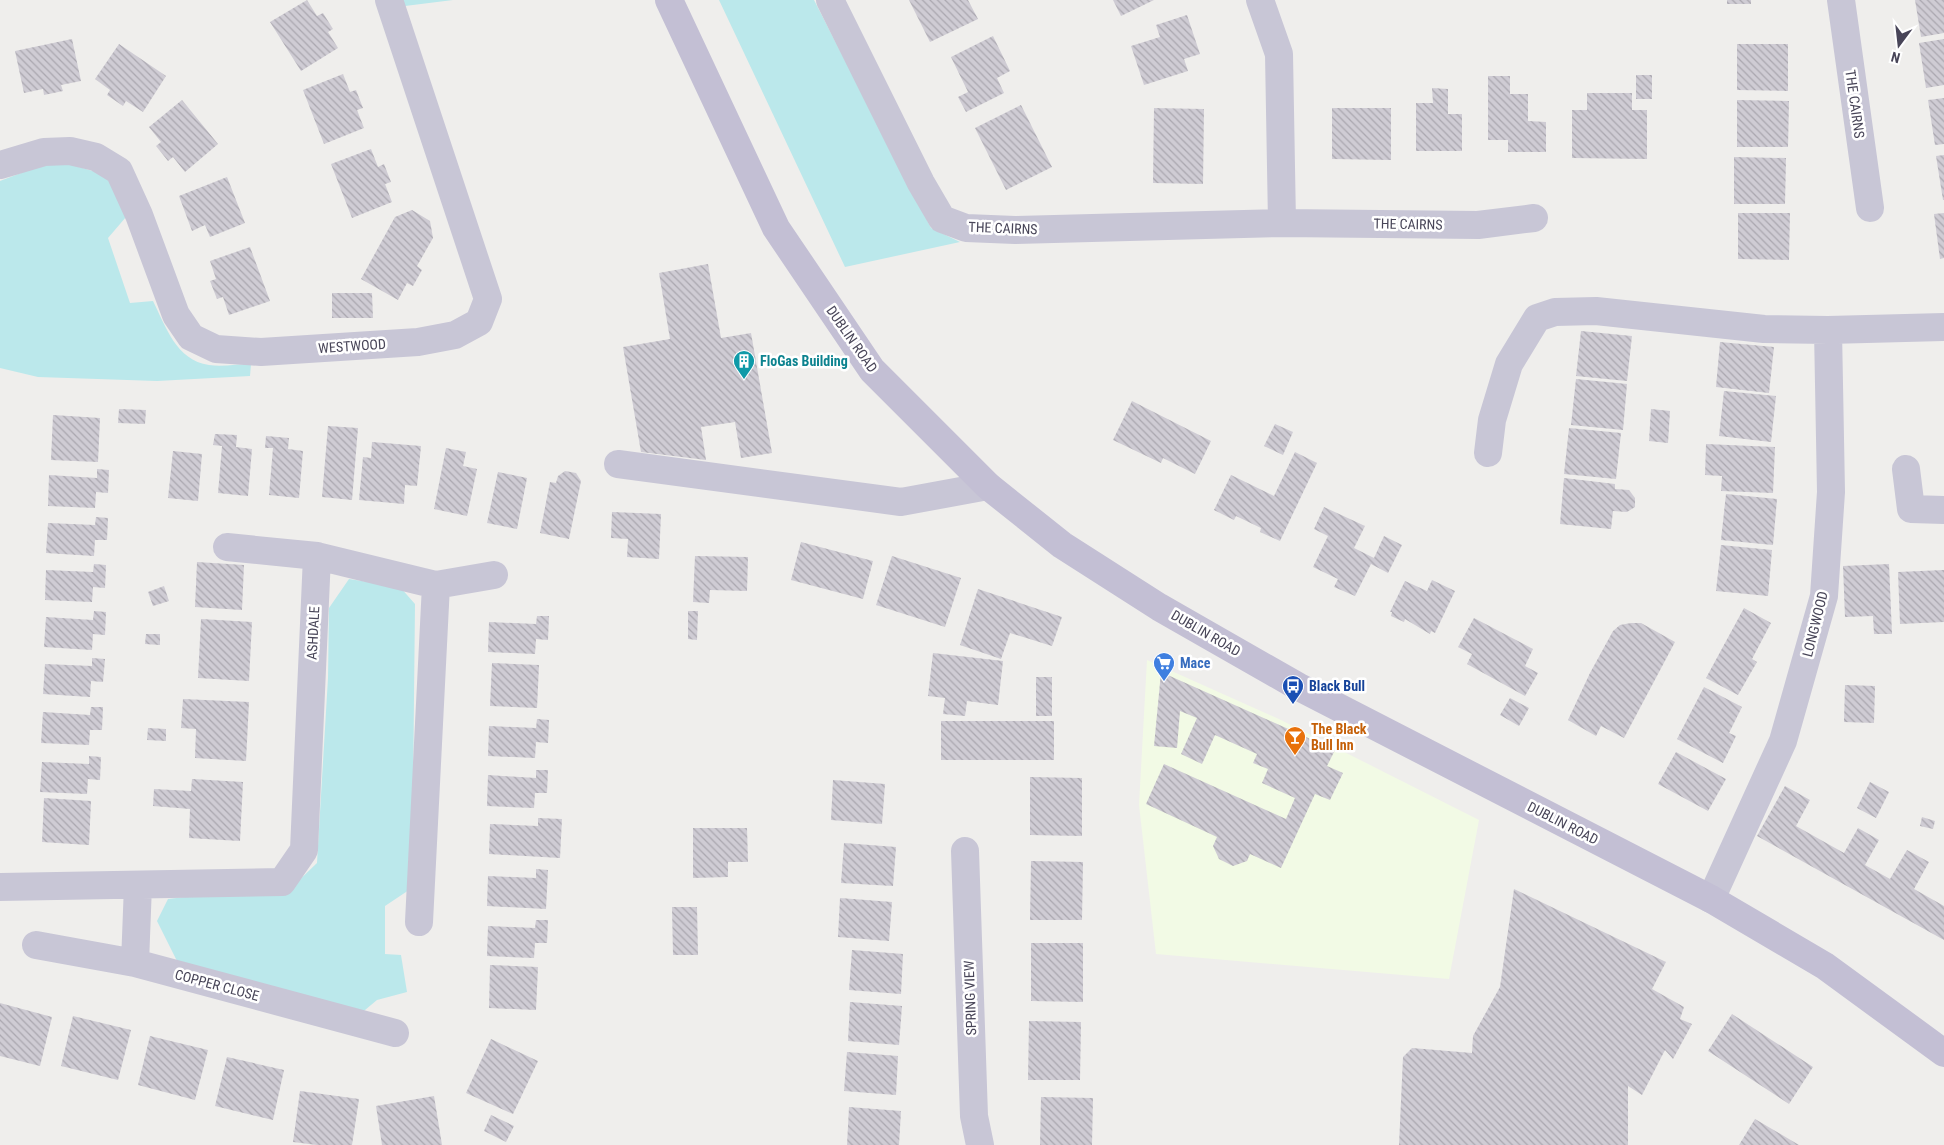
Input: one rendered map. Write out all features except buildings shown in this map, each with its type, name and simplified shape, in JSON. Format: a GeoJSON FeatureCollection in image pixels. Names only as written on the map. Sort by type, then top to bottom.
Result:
{"type":"FeatureCollection","features":[{"type":"Feature","properties":{"kind":"main road","name":"DUBLIN ROAD"},"geometry":{"type":"LineString","coordinates":[[669,0],[776,228],[872,370],[988,486],[1062,545],[1159,606],[1298,687],[1711,899],[1825,966],[1941,1047]]}},
{"type":"Feature","properties":{"kind":"street","name":"WESTWOOD"},"geometry":{"type":"LineString","coordinates":[[0,165],[44,152],[70,151],[96,157],[119,171],[139,216],[176,315],[191,337],[216,349],[261,352],[418,342],[455,335],[479,322],[488,299],[389,0]]}},
{"type":"Feature","properties":{"kind":"street","name":"THE CAIRNS"},"geometry":{"type":"LineString","coordinates":[[830,0],[921,184],[942,220],[966,228],[1015,230],[1282,223],[1478,225],[1534,218]]}},
{"type":"Feature","properties":{"kind":"street"},"geometry":{"type":"LineString","coordinates":[[1260,0],[1279,54],[1282,223]]}},
{"type":"Feature","properties":{"kind":"street","name":"THE CAIRNS"},"geometry":{"type":"LineString","coordinates":[[1841,0],[1870,208]]}},
{"type":"Feature","properties":{"kind":"street"},"geometry":{"type":"LineString","coordinates":[[1488,453],[1492,420],[1509,364],[1537,318],[1555,312],[1596,311],[1764,329],[1828,330],[1944,327]]}},
{"type":"Feature","properties":{"kind":"street","name":"LONGWOOD"},"geometry":{"type":"LineString","coordinates":[[1711,899],[1783,742],[1824,596],[1831,492],[1828,330]]}},
{"type":"Feature","properties":{"kind":"street"},"geometry":{"type":"LineString","coordinates":[[618,464],[901,502],[988,486]]}},
{"type":"Feature","properties":{"kind":"street"},"geometry":{"type":"LineString","coordinates":[[1906,469],[1911,509],[1944,510]]}},
{"type":"Feature","properties":{"kind":"street"},"geometry":{"type":"LineString","coordinates":[[227,547],[317,556],[436,585],[494,575]]}},
{"type":"Feature","properties":{"kind":"street","name":"ASHDALE"},"geometry":{"type":"LineString","coordinates":[[0,887],[282,882],[304,850],[317,556]]}},
{"type":"Feature","properties":{"kind":"street"},"geometry":{"type":"LineString","coordinates":[[419,922],[436,585]]}},
{"type":"Feature","properties":{"kind":"street","name":"SPRING VIEW"},"geometry":{"type":"LineString","coordinates":[[965,851],[974,1116],[980,1145]]}},
{"type":"Feature","properties":{"kind":"street"},"geometry":{"type":"LineString","coordinates":[[135,964],[138,885]]}},
{"type":"Feature","properties":{"kind":"street","name":"COPPER CLOSE"},"geometry":{"type":"LineString","coordinates":[[36,945],[135,964],[396,1033]]}},
{"type":"Feature","properties":{"kind":"shaded area"},"geometry":{"type":"Polygon","coordinates":[[[403,0],[453,0],[405,6],[403,0]]]}},
{"type":"Feature","properties":{"kind":"shaded area"},"geometry":{"type":"Polygon","coordinates":[[[719,0],[814,0],[931,228],[960,242],[845,267],[719,0]]]}},
{"type":"Feature","properties":{"kind":"shaded area"},"geometry":{"type":"Polygon","coordinates":[[[55,160],[110,176],[126,217],[108,238],[130,303],[153,301],[174,341],[188,357],[209,365],[251,364],[250,376],[157,381],[38,377],[0,368],[0,181],[55,160]]]}},
{"type":"Feature","properties":{"kind":"shaded area"},"geometry":{"type":"Polygon","coordinates":[[[349,579],[400,587],[415,604],[412,888],[385,906],[385,954],[401,955],[407,992],[377,1000],[359,1015],[178,963],[157,921],[168,899],[201,895],[288,891],[317,863],[328,678],[329,608],[349,579]]]}},
{"type":"Feature","properties":{"kind":"shaded area"},"geometry":{"type":"Polygon","coordinates":[[[1147,660],[1281,720],[1479,820],[1449,979],[1156,954],[1139,805],[1147,660]]]}},
{"type":"Feature","properties":{"kind":"place","name":"FloGas Building"},"geometry":{"type":"Point","coordinates":[744,380]}},
{"type":"Feature","properties":{"kind":"place","name":"Mace"},"geometry":{"type":"Point","coordinates":[1164,682]}},
{"type":"Feature","properties":{"kind":"place","name":"Black Bull"},"geometry":{"type":"Point","coordinates":[1293,705]}},
{"type":"Feature","properties":{"kind":"place","name":"The Black Bull Inn"},"geometry":{"type":"Point","coordinates":[1295,756]}}]}
